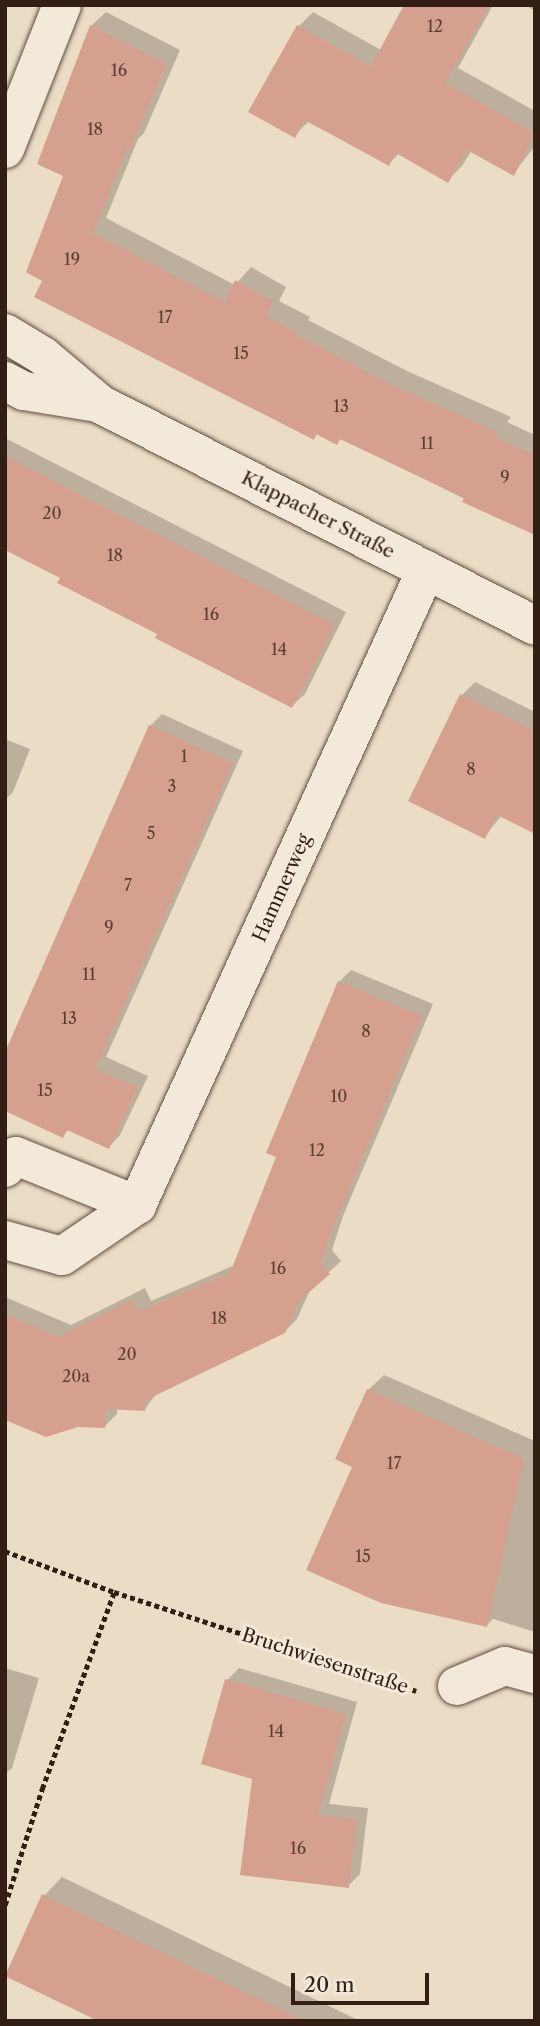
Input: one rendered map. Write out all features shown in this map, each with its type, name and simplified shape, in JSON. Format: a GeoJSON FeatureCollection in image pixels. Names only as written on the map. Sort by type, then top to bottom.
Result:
{"type":"FeatureCollection","features":[{"type":"Feature","properties":{"kind":"street"},"geometry":{"type":"LineString","coordinates":[[5,149],[62,5]]}},
{"type":"Feature","properties":{"kind":"street","name":"Klappacher Straße"},"geometry":{"type":"LineString","coordinates":[[5,334],[43,356],[100,404],[535,626]]}},
{"type":"Feature","properties":{"kind":"street","name":"Klappacher Straße"},"geometry":{"type":"LineString","coordinates":[[5,381],[24,391],[100,404]]}},
{"type":"Feature","properties":{"kind":"street","name":"Hammerweg"},"geometry":{"type":"LineString","coordinates":[[137,1205],[426,570]]}},
{"type":"Feature","properties":{"kind":"street"},"geometry":{"type":"LineString","coordinates":[[5,1168],[16,1156],[137,1205]]}},
{"type":"Feature","properties":{"kind":"street"},"geometry":{"type":"LineString","coordinates":[[5,1240],[62,1256],[137,1205]]}},
{"type":"Feature","properties":{"kind":"street"},"geometry":{"type":"LineString","coordinates":[[457,1686],[505,1666],[535,1674]]}},
{"type":"Feature","properties":{"kind":"path","name":"Bruchwiesenstraße"},"geometry":{"type":"LineString","coordinates":[[5,1551],[114,1592],[429,1695],[457,1686]]}},
{"type":"Feature","properties":{"kind":"path"},"geometry":{"type":"LineString","coordinates":[[5,1905],[42,1789],[114,1592]]}},
{"type":"Feature","properties":{"kind":"building"},"geometry":{"type":"Polygon","coordinates":[[[404,5],[489,5],[445,83],[535,133],[514,176],[467,150],[448,183],[396,153],[389,166],[305,120],[295,138],[248,112],[297,25],[371,66],[404,5]]]}},
{"type":"Feature","properties":{"kind":"building"},"geometry":{"type":"Polygon","coordinates":[[[90,25],[167,64],[130,149],[127,148],[93,233],[225,302],[235,280],[273,301],[266,316],[296,332],[295,334],[392,385],[498,432],[494,437],[535,455],[535,535],[462,502],[464,498],[340,439],[337,445],[316,434],[314,440],[34,297],[42,281],[26,272],[63,176],[37,164],[90,25]]]}},
{"type":"Feature","properties":{"kind":"building"},"geometry":{"type":"Polygon","coordinates":[[[5,456],[335,625],[292,708],[155,638],[157,634],[57,583],[60,578],[5,550],[5,456]]]}},
{"type":"Feature","properties":{"kind":"building"},"geometry":{"type":"Polygon","coordinates":[[[460,694],[535,731],[535,834],[497,815],[485,839],[408,801],[460,694]]]}},
{"type":"Feature","properties":{"kind":"building"},"geometry":{"type":"Polygon","coordinates":[[[149,725],[233,763],[95,1069],[138,1087],[109,1149],[67,1130],[63,1138],[5,1111],[5,1052],[149,725]]]}},
{"type":"Feature","properties":{"kind":"building"},"geometry":{"type":"Polygon","coordinates":[[[338,981],[422,1016],[320,1263],[330,1274],[299,1301],[285,1333],[146,1400],[145,1411],[106,1409],[105,1428],[78,1427],[46,1437],[5,1420],[5,1314],[58,1337],[133,1299],[138,1312],[230,1273],[276,1157],[266,1153],[338,981]]]}},
{"type":"Feature","properties":{"kind":"building"},"geometry":{"type":"Polygon","coordinates":[[[367,1389],[524,1459],[487,1627],[381,1603],[306,1570],[352,1467],[335,1459],[367,1389]]]}},
{"type":"Feature","properties":{"kind":"building"},"geometry":{"type":"Polygon","coordinates":[[[225,1679],[346,1714],[318,1815],[357,1820],[349,1888],[240,1875],[252,1779],[201,1764],[225,1679]]]}},
{"type":"Feature","properties":{"kind":"building"},"geometry":{"type":"Polygon","coordinates":[[[42,1894],[305,2021],[98,2021],[5,1976],[42,1894]]]}}]}
